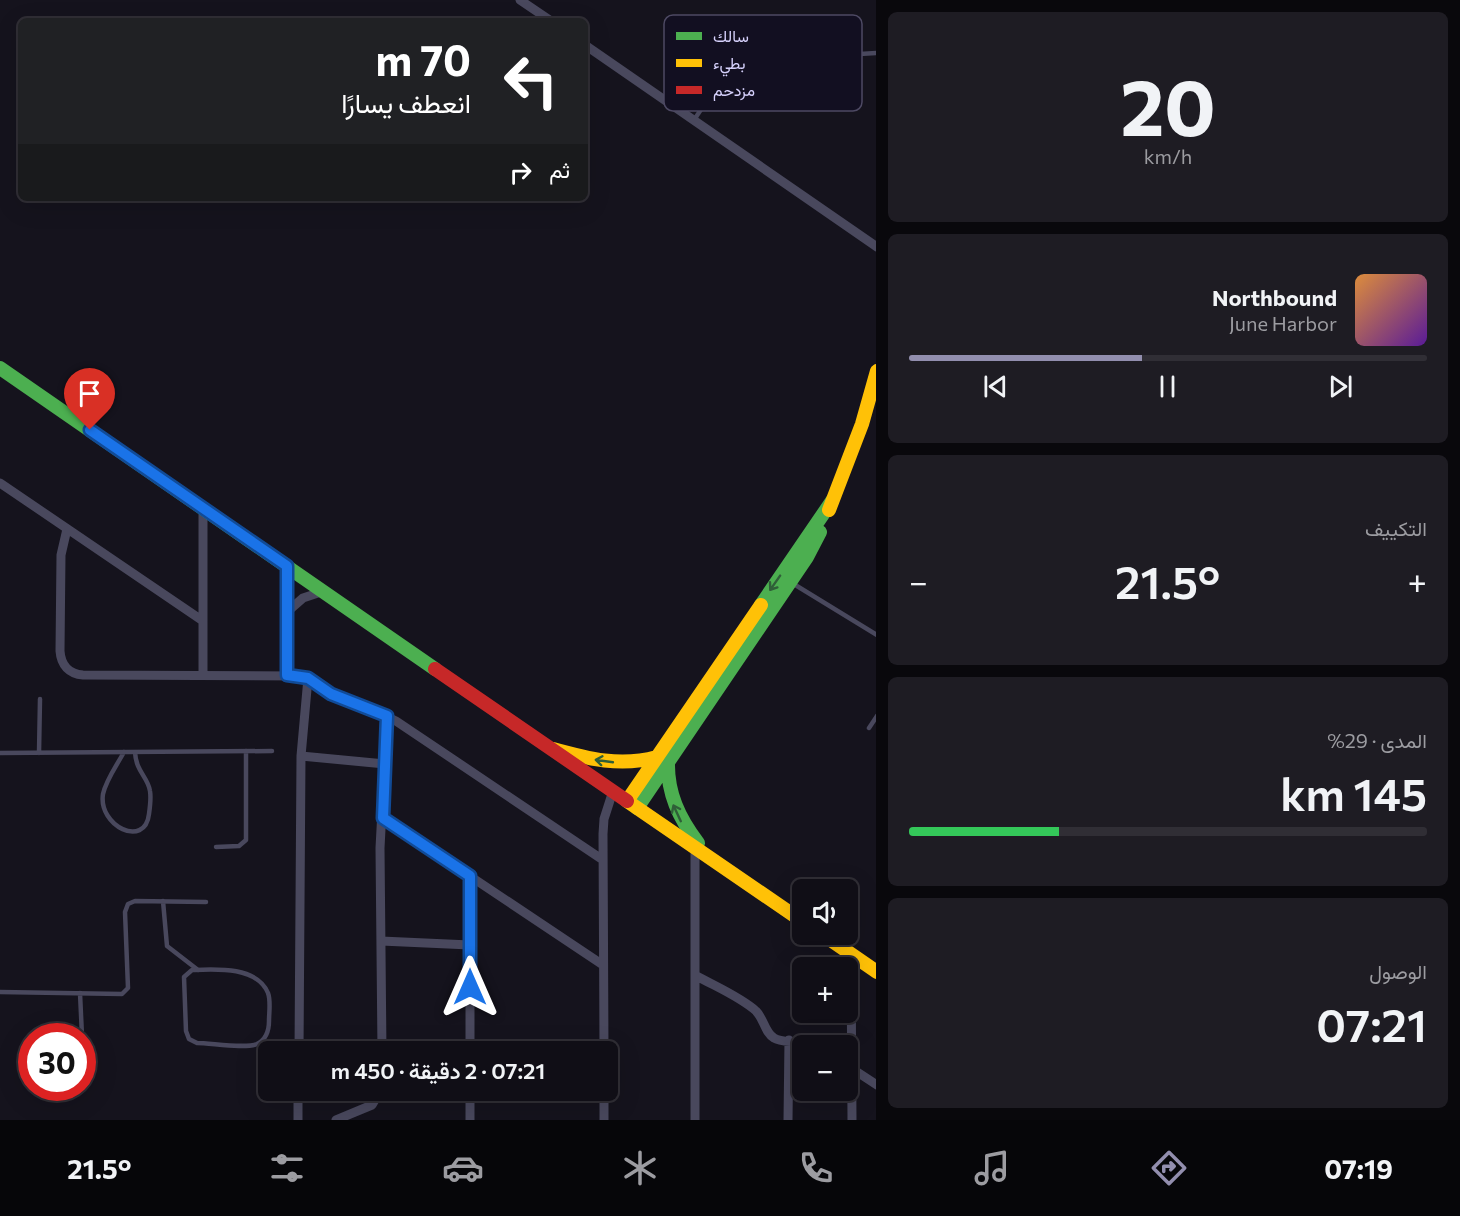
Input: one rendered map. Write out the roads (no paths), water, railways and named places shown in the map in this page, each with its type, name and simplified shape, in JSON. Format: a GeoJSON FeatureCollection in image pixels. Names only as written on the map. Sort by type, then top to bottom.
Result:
{"type":"FeatureCollection","features":[{"type":"Feature","properties":{"kind":"main road"},"geometry":{"type":"LineString","coordinates":[[0,368],[792,914]]}},
{"type":"Feature","properties":{"kind":"main road"},"geometry":{"type":"LineString","coordinates":[[553,749],[605,762],[636,762],[663,758],[815,543],[862,424],[876,371]]}},
{"type":"Feature","properties":{"kind":"main road"},"geometry":{"type":"LineString","coordinates":[[632,804],[832,501]]}},
{"type":"Feature","properties":{"kind":"main road"},"geometry":{"type":"LineString","coordinates":[[663,758],[675,809],[685,827],[709,857]]}},
{"type":"Feature","properties":{"kind":"main road"},"geometry":{"type":"LineString","coordinates":[[838,945],[876,972]]}},
{"type":"Feature","properties":{"kind":"street"},"geometry":{"type":"LineString","coordinates":[[520,0],[547,18]]}},
{"type":"Feature","properties":{"kind":"street"},"geometry":{"type":"LineString","coordinates":[[588,47],[664,99]]}},
{"type":"Feature","properties":{"kind":"street"},"geometry":{"type":"LineString","coordinates":[[681,111],[876,247]]}},
{"type":"Feature","properties":{"kind":"street"},"geometry":{"type":"LineString","coordinates":[[0,483],[203,621]]}},
{"type":"Feature","properties":{"kind":"street"},"geometry":{"type":"LineString","coordinates":[[203,508],[203,675]]}},
{"type":"Feature","properties":{"kind":"street"},"geometry":{"type":"LineString","coordinates":[[68,529],[62,555],[60,651],[62,662],[68,670],[83,675],[287,675],[308,678],[331,694],[387,716],[603,860]]}},
{"type":"Feature","properties":{"kind":"street"},"geometry":{"type":"LineString","coordinates":[[287,566],[287,675]]}},
{"type":"Feature","properties":{"kind":"street"},"geometry":{"type":"LineString","coordinates":[[287,612],[303,598],[324,591]]}},
{"type":"Feature","properties":{"kind":"street"},"geometry":{"type":"LineString","coordinates":[[299,1041],[301,756],[308,678]]}},
{"type":"Feature","properties":{"kind":"street"},"geometry":{"type":"LineString","coordinates":[[382,1041],[380,848],[387,716]]}},
{"type":"Feature","properties":{"kind":"street"},"geometry":{"type":"LineString","coordinates":[[301,756],[385,764]]}},
{"type":"Feature","properties":{"kind":"street"},"geometry":{"type":"LineString","coordinates":[[604,1041],[604,819],[613,791]]}},
{"type":"Feature","properties":{"kind":"street"},"geometry":{"type":"LineString","coordinates":[[383,818],[603,965]]}},
{"type":"Feature","properties":{"kind":"street"},"geometry":{"type":"LineString","coordinates":[[695,847],[695,1120]]}},
{"type":"Feature","properties":{"kind":"street"},"geometry":{"type":"LineString","coordinates":[[470,876],[470,1041]]}},
{"type":"Feature","properties":{"kind":"street"},"geometry":{"type":"LineString","coordinates":[[381,941],[470,945]]}},
{"type":"Feature","properties":{"kind":"street"},"geometry":{"type":"LineString","coordinates":[[850,1035],[851,954]]}},
{"type":"Feature","properties":{"kind":"street"},"geometry":{"type":"LineString","coordinates":[[695,975],[753,1009],[762,1018],[771,1036],[777,1040],[792,1040]]}},
{"type":"Feature","properties":{"kind":"street"},"geometry":{"type":"LineString","coordinates":[[788,1120],[789,1040]]}},
{"type":"Feature","properties":{"kind":"street"},"geometry":{"type":"LineString","coordinates":[[858,1073],[876,1085]]}},
{"type":"Feature","properties":{"kind":"street"},"geometry":{"type":"LineString","coordinates":[[298,1101],[298,1120]]}},
{"type":"Feature","properties":{"kind":"street"},"geometry":{"type":"LineString","coordinates":[[336,1120],[372,1105],[374,1101]]}},
{"type":"Feature","properties":{"kind":"street"},"geometry":{"type":"LineString","coordinates":[[470,1101],[470,1120]]}},
{"type":"Feature","properties":{"kind":"street"},"geometry":{"type":"LineString","coordinates":[[604,1101],[604,1120]]}},
{"type":"Feature","properties":{"kind":"street"},"geometry":{"type":"LineString","coordinates":[[851,1101],[852,1120]]}},
{"type":"Feature","properties":{"kind":"lane"},"geometry":{"type":"LineString","coordinates":[[694,120],[700,111]]}},
{"type":"Feature","properties":{"kind":"lane"},"geometry":{"type":"LineString","coordinates":[[790,581],[876,635]]}},
{"type":"Feature","properties":{"kind":"lane"},"geometry":{"type":"LineString","coordinates":[[39,753],[40,699]]}},
{"type":"Feature","properties":{"kind":"lane"},"geometry":{"type":"LineString","coordinates":[[869,728],[876,716]]}},
{"type":"Feature","properties":{"kind":"lane"},"geometry":{"type":"LineString","coordinates":[[216,847],[239,846],[246,842],[246,751]]}},
{"type":"Feature","properties":{"kind":"lane"},"geometry":{"type":"LineString","coordinates":[[0,753],[272,751]]}},
{"type":"Feature","properties":{"kind":"lane"},"geometry":{"type":"LineString","coordinates":[[124,752],[105,787],[103,806],[112,822],[124,831],[132,832],[141,828],[148,821],[150,791],[137,766],[135,752]]}},
{"type":"Feature","properties":{"kind":"lane"},"geometry":{"type":"LineString","coordinates":[[0,992],[122,994],[127,990],[126,908],[135,901],[206,902]]}},
{"type":"Feature","properties":{"kind":"lane"},"geometry":{"type":"LineString","coordinates":[[164,901],[167,946],[198,970],[240,972],[262,984],[269,997],[269,1028],[263,1040],[251,1045],[197,1043],[189,1039],[186,1031],[184,977],[188,971],[198,970]]}},
{"type":"Feature","properties":{"kind":"lane"},"geometry":{"type":"LineString","coordinates":[[80,993],[81,1023]]}}]}
